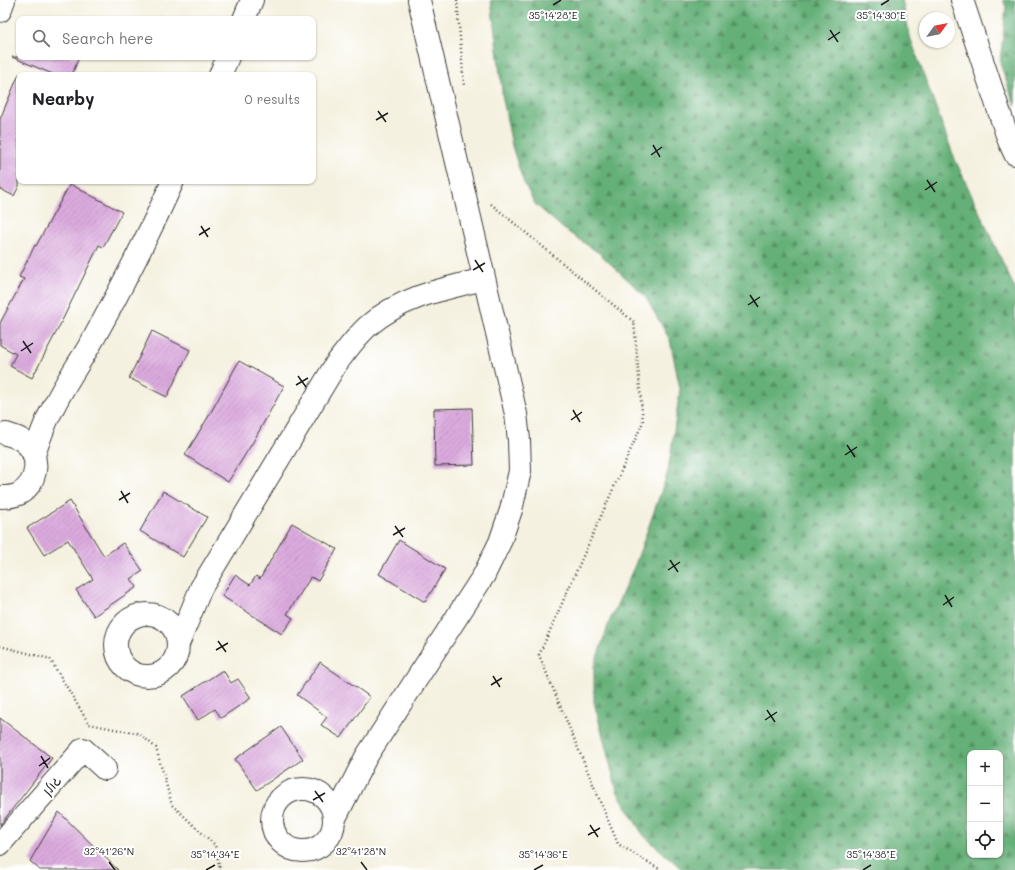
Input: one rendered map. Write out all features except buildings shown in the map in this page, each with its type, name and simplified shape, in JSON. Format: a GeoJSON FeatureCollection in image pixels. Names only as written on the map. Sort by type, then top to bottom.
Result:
{"type":"FeatureCollection","features":[{"type":"Feature","properties":{"kind":"main road"},"geometry":{"type":"LineString","coordinates":[[0,11],[4,0]]}},
{"type":"Feature","properties":{"kind":"main road"},"geometry":{"type":"LineString","coordinates":[[335,818],[366,758],[484,574],[500,542],[511,510],[520,471],[516,414],[419,0]]}},
{"type":"Feature","properties":{"kind":"main road"},"geometry":{"type":"LineString","coordinates":[[962,0],[1009,141],[1015,154]]}},
{"type":"Feature","properties":{"kind":"main road"},"geometry":{"type":"LineString","coordinates":[[221,72],[227,60]]}},
{"type":"Feature","properties":{"kind":"main road"},"geometry":{"type":"LineString","coordinates":[[34,455],[42,430],[52,409],[94,338],[146,238],[172,184]]}},
{"type":"Feature","properties":{"kind":"main road"},"geometry":{"type":"LineString","coordinates":[[201,588],[186,600],[169,609],[153,615],[139,615],[131,618],[119,629],[115,646],[120,662],[126,669],[133,674],[151,677],[167,669],[173,662],[177,653],[178,644],[201,588],[336,364],[353,341],[368,326],[405,302],[443,289],[484,279]]}},
{"type":"Feature","properties":{"kind":"main road"},"geometry":{"type":"LineString","coordinates":[[3,434],[20,431],[34,423],[52,409]]}},
{"type":"Feature","properties":{"kind":"main road"},"geometry":{"type":"LineString","coordinates":[[0,497],[17,495],[25,489],[35,474],[36,464],[30,447],[15,436],[3,434]]}},
{"type":"Feature","properties":{"kind":"main road"},"geometry":{"type":"LineString","coordinates":[[153,615],[165,620],[172,627],[178,644]]}},
{"type":"Feature","properties":{"kind":"main road","name":"גולן"},"geometry":{"type":"LineString","coordinates":[[0,844],[83,749],[105,769]]}},
{"type":"Feature","properties":{"kind":"main road"},"geometry":{"type":"LineString","coordinates":[[314,790],[334,782],[366,758]]}},
{"type":"Feature","properties":{"kind":"main road"},"geometry":{"type":"LineString","coordinates":[[305,788],[314,790],[322,794],[329,801],[335,818],[334,828],[324,843],[316,848],[307,851],[294,849],[283,843],[277,837],[273,829],[273,812],[281,797],[288,792],[305,788]]}},
{"type":"Feature","properties":{"kind":"path"},"geometry":{"type":"LineString","coordinates":[[457,0],[464,87]]}},
{"type":"Feature","properties":{"kind":"path"},"geometry":{"type":"LineString","coordinates":[[485,199],[634,322],[643,422],[539,655],[618,844],[661,870]]}},
{"type":"Feature","properties":{"kind":"path"},"geometry":{"type":"LineString","coordinates":[[0,646],[50,659],[90,724],[140,734],[156,748],[172,806],[215,845],[220,870]]}},
{"type":"Feature","properties":{"kind":"green space"},"geometry":{"type":"Polygon","coordinates":[[[491,0],[902,0],[911,40],[954,157],[1015,289],[1015,870],[683,870],[643,835],[617,791],[594,702],[594,666],[610,620],[635,565],[668,472],[680,389],[670,340],[645,296],[599,253],[565,230],[535,204],[523,181],[512,146],[503,99],[491,0]]]}},
{"type":"Feature","properties":{"kind":"green space"},"geometry":{"type":"Polygon","coordinates":[[[1003,0],[1015,0],[1015,106],[1000,63],[1006,7],[1003,0]]]}}]}
